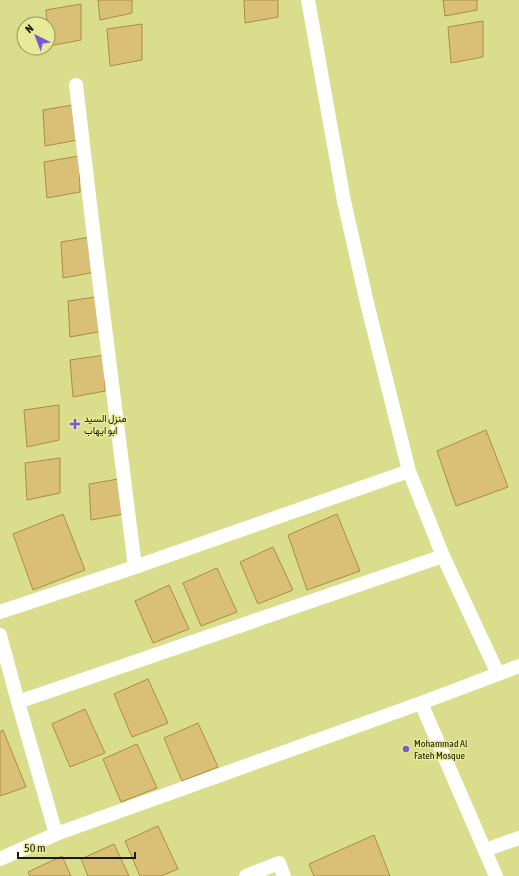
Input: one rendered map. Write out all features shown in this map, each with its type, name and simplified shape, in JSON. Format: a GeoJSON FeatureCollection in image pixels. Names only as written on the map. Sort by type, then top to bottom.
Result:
{"type":"FeatureCollection","features":[{"type":"Feature","properties":{"kind":"street"},"geometry":{"type":"LineString","coordinates":[[308,0],[344,201],[409,471],[443,556],[498,674]]}},
{"type":"Feature","properties":{"kind":"street"},"geometry":{"type":"LineString","coordinates":[[76,86],[135,567]]}},
{"type":"Feature","properties":{"kind":"street"},"geometry":{"type":"LineString","coordinates":[[0,612],[135,567],[409,471]]}},
{"type":"Feature","properties":{"kind":"street"},"geometry":{"type":"LineString","coordinates":[[18,702],[443,556]]}},
{"type":"Feature","properties":{"kind":"street"},"geometry":{"type":"LineString","coordinates":[[0,635],[56,834]]}},
{"type":"Feature","properties":{"kind":"street"},"geometry":{"type":"LineString","coordinates":[[0,859],[56,834],[421,703],[519,666]]}},
{"type":"Feature","properties":{"kind":"street"},"geometry":{"type":"LineString","coordinates":[[421,703],[496,876]]}},
{"type":"Feature","properties":{"kind":"street"},"geometry":{"type":"LineString","coordinates":[[485,850],[519,838]]}},
{"type":"Feature","properties":{"kind":"street"},"geometry":{"type":"LineString","coordinates":[[246,876],[279,863],[284,876]]}},
{"type":"Feature","properties":{"kind":"building"},"geometry":{"type":"Polygon","coordinates":[[[98,0],[132,0],[132,13],[100,20],[98,0]]]}},
{"type":"Feature","properties":{"kind":"building"},"geometry":{"type":"Polygon","coordinates":[[[244,0],[278,0],[278,17],[245,23],[244,0]]]}},
{"type":"Feature","properties":{"kind":"building"},"geometry":{"type":"Polygon","coordinates":[[[443,0],[477,0],[477,10],[445,16],[443,0]]]}},
{"type":"Feature","properties":{"kind":"building"},"geometry":{"type":"Polygon","coordinates":[[[81,4],[81,40],[56,45],[56,16],[46,16],[46,10],[81,4]]]}},
{"type":"Feature","properties":{"kind":"building"},"geometry":{"type":"Polygon","coordinates":[[[483,21],[483,57],[451,63],[448,27],[483,21]]]}},
{"type":"Feature","properties":{"kind":"building"},"geometry":{"type":"Polygon","coordinates":[[[142,24],[142,60],[110,66],[107,29],[142,24]]]}},
{"type":"Feature","properties":{"kind":"building"},"geometry":{"type":"Polygon","coordinates":[[[78,104],[78,140],[45,146],[43,110],[78,104]]]}},
{"type":"Feature","properties":{"kind":"building"},"geometry":{"type":"Polygon","coordinates":[[[79,156],[80,192],[47,198],[44,162],[79,156]]]}},
{"type":"Feature","properties":{"kind":"building"},"geometry":{"type":"Polygon","coordinates":[[[96,236],[96,272],[63,278],[61,242],[96,236]]]}},
{"type":"Feature","properties":{"kind":"building"},"geometry":{"type":"Polygon","coordinates":[[[103,296],[103,331],[70,337],[68,301],[103,296]]]}},
{"type":"Feature","properties":{"kind":"building"},"geometry":{"type":"Polygon","coordinates":[[[105,355],[105,391],[73,397],[70,360],[105,355]]]}},
{"type":"Feature","properties":{"kind":"building"},"geometry":{"type":"Polygon","coordinates":[[[59,405],[59,440],[27,447],[24,410],[59,405]]]}},
{"type":"Feature","properties":{"kind":"building"},"geometry":{"type":"Polygon","coordinates":[[[486,430],[508,487],[456,506],[437,451],[486,430]]]}},
{"type":"Feature","properties":{"kind":"building"},"geometry":{"type":"Polygon","coordinates":[[[60,458],[60,493],[27,500],[25,463],[60,458]]]}},
{"type":"Feature","properties":{"kind":"building"},"geometry":{"type":"Polygon","coordinates":[[[124,478],[124,514],[91,520],[89,484],[124,478]]]}},
{"type":"Feature","properties":{"kind":"building"},"geometry":{"type":"Polygon","coordinates":[[[63,514],[85,570],[33,590],[13,534],[63,514]]]}},
{"type":"Feature","properties":{"kind":"building"},"geometry":{"type":"Polygon","coordinates":[[[337,514],[360,571],[307,590],[288,535],[337,514]]]}},
{"type":"Feature","properties":{"kind":"building"},"geometry":{"type":"Polygon","coordinates":[[[273,547],[293,590],[258,604],[240,562],[273,547]]]}},
{"type":"Feature","properties":{"kind":"building"},"geometry":{"type":"Polygon","coordinates":[[[217,568],[237,612],[201,626],[183,583],[217,568]]]}},
{"type":"Feature","properties":{"kind":"building"},"geometry":{"type":"Polygon","coordinates":[[[169,585],[189,629],[153,643],[135,601],[169,585]]]}},
{"type":"Feature","properties":{"kind":"building"},"geometry":{"type":"Polygon","coordinates":[[[148,679],[168,723],[132,737],[114,694],[148,679]]]}},
{"type":"Feature","properties":{"kind":"building"},"geometry":{"type":"Polygon","coordinates":[[[85,709],[105,753],[70,767],[52,724],[85,709]]]}},
{"type":"Feature","properties":{"kind":"building"},"geometry":{"type":"Polygon","coordinates":[[[198,723],[218,767],[182,781],[164,738],[198,723]]]}},
{"type":"Feature","properties":{"kind":"building"},"geometry":{"type":"Polygon","coordinates":[[[3,730],[26,787],[0,796],[0,732],[3,730]]]}},
{"type":"Feature","properties":{"kind":"building"},"geometry":{"type":"Polygon","coordinates":[[[137,744],[157,788],[121,802],[103,759],[137,744]]]}},
{"type":"Feature","properties":{"kind":"building"},"geometry":{"type":"Polygon","coordinates":[[[158,826],[178,869],[161,876],[140,876],[125,841],[158,826]]]}},
{"type":"Feature","properties":{"kind":"building"},"geometry":{"type":"Polygon","coordinates":[[[374,835],[390,876],[314,876],[309,864],[374,835]]]}},
{"type":"Feature","properties":{"kind":"building"},"geometry":{"type":"Polygon","coordinates":[[[114,844],[129,876],[88,876],[81,859],[114,844]]]}},
{"type":"Feature","properties":{"kind":"building"},"geometry":{"type":"Polygon","coordinates":[[[62,856],[71,876],[30,876],[28,872],[62,856]]]}},
{"type":"Feature","properties":{"kind":"place","name":"منزل السيد ابو ايهاب"},"geometry":{"type":"Point","coordinates":[75,424]}},
{"type":"Feature","properties":{"kind":"place","name":"Mohammad Al Fateh Mosque"},"geometry":{"type":"Point","coordinates":[406,749]}}]}
